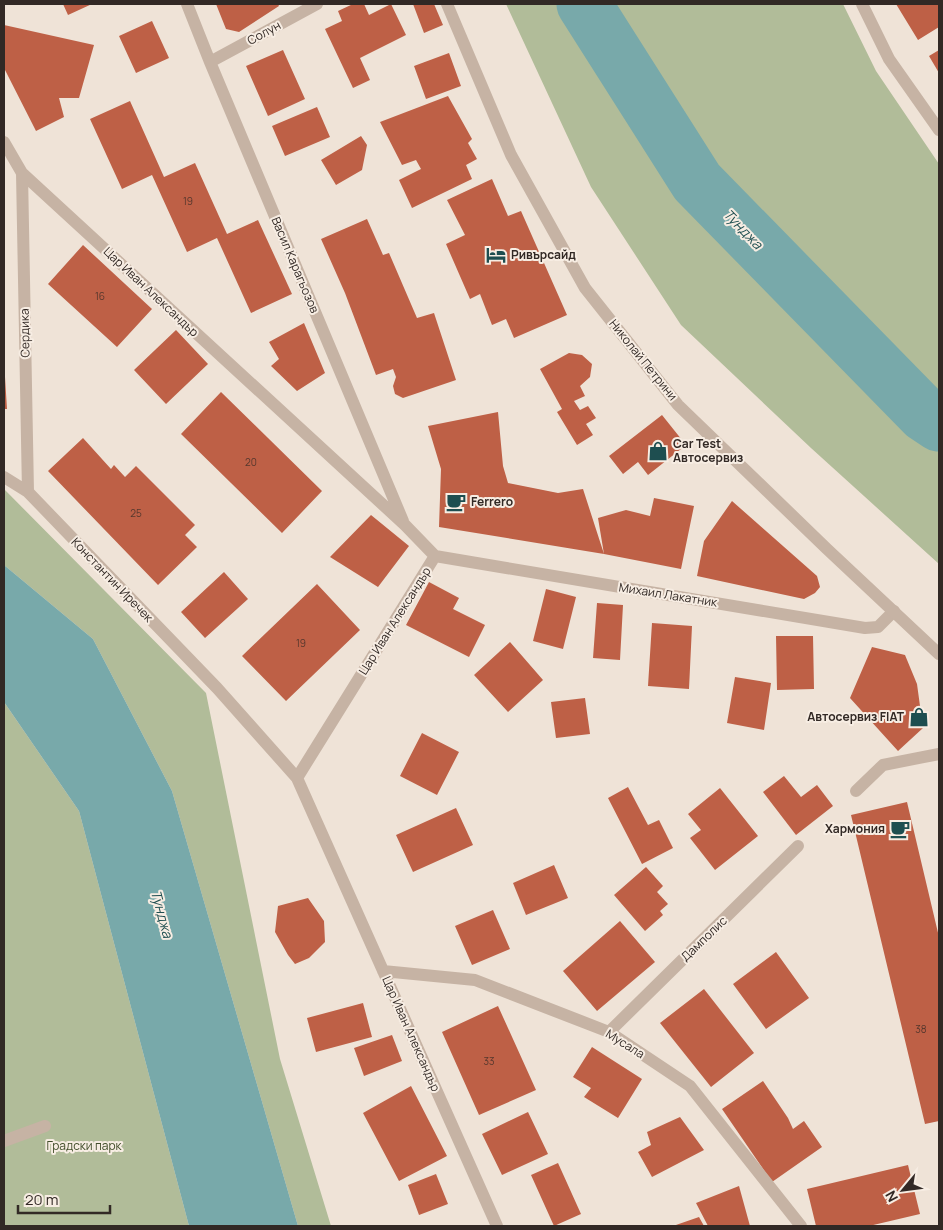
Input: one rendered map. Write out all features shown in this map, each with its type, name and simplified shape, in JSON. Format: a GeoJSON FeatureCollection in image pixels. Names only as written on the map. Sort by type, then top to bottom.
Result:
{"type":"FeatureCollection","features":[{"type":"Feature","properties":{"kind":"street","name":"Васил Карагьозов"},"geometry":{"type":"LineString","coordinates":[[188,4],[210,62],[405,525]]}},
{"type":"Feature","properties":{"kind":"street","name":"Солун"},"geometry":{"type":"LineString","coordinates":[[210,62],[317,4]]}},
{"type":"Feature","properties":{"kind":"street","name":"Николай Петрини"},"geometry":{"type":"LineString","coordinates":[[447,4],[511,155],[585,288],[678,405],[936,651]]}},
{"type":"Feature","properties":{"kind":"street"},"geometry":{"type":"LineString","coordinates":[[862,4],[889,59],[939,130]]}},
{"type":"Feature","properties":{"kind":"street","name":"Цар Иван Александър"},"geometry":{"type":"LineString","coordinates":[[4,142],[22,173],[405,525],[435,556],[297,778],[497,1226]]}},
{"type":"Feature","properties":{"kind":"street","name":"Сердика"},"geometry":{"type":"LineString","coordinates":[[22,173],[28,492]]}},
{"type":"Feature","properties":{"kind":"street","name":"Константин Иречек"},"geometry":{"type":"LineString","coordinates":[[4,477],[28,492],[217,688],[297,778]]}},
{"type":"Feature","properties":{"kind":"street","name":"Михаил Лакатник"},"geometry":{"type":"LineString","coordinates":[[435,556],[865,628],[878,627],[894,611]]}},
{"type":"Feature","properties":{"kind":"street"},"geometry":{"type":"LineString","coordinates":[[856,791],[883,765],[939,754]]}},
{"type":"Feature","properties":{"kind":"street","name":"Дамполис"},"geometry":{"type":"LineString","coordinates":[[609,1032],[798,846]]}},
{"type":"Feature","properties":{"kind":"street","name":"Мусала"},"geometry":{"type":"LineString","coordinates":[[383,971],[475,980],[609,1032],[690,1086],[801,1226]]}},
{"type":"Feature","properties":{"kind":"street"},"geometry":{"type":"LineString","coordinates":[[4,1141],[45,1126]]}},
{"type":"Feature","properties":{"kind":"green space"},"geometry":{"type":"Polygon","coordinates":[[[506,4],[843,4],[876,71],[939,164],[939,564],[811,448],[681,325],[591,187],[506,4]]]}},
{"type":"Feature","properties":{"kind":"green space"},"geometry":{"type":"Polygon","coordinates":[[[4,489],[206,693],[280,1059],[331,1226],[298,1226],[172,791],[93,639],[4,565],[4,489]]]}},
{"type":"Feature","properties":{"kind":"green space","name":"Градски парк"},"geometry":{"type":"Polygon","coordinates":[[[4,702],[79,811],[189,1226],[4,1226],[4,702]]]}},
{"type":"Feature","properties":{"kind":"water"},"geometry":{"type":"Polygon","coordinates":[[[4,565],[93,639],[172,791],[298,1226],[189,1226],[79,811],[4,702],[4,565]]]}},
{"type":"Feature","properties":{"kind":"building"},"geometry":{"type":"Polygon","coordinates":[[[63,4],[92,4],[68,15],[63,4]]]}},
{"type":"Feature","properties":{"kind":"building"},"geometry":{"type":"Polygon","coordinates":[[[216,4],[278,4],[279,6],[239,32],[226,29],[216,4]]]}},
{"type":"Feature","properties":{"kind":"building"},"geometry":{"type":"Polygon","coordinates":[[[353,4],[364,4],[369,15],[391,4],[406,35],[360,58],[370,80],[353,88],[325,29],[342,21],[338,11],[353,4]]]}},
{"type":"Feature","properties":{"kind":"building"},"geometry":{"type":"Polygon","coordinates":[[[413,4],[434,4],[443,25],[424,33],[413,4]]]}},
{"type":"Feature","properties":{"kind":"building"},"geometry":{"type":"Polygon","coordinates":[[[896,4],[939,4],[939,27],[918,40],[896,4]]]}},
{"type":"Feature","properties":{"kind":"building"},"geometry":{"type":"Polygon","coordinates":[[[152,21],[169,58],[136,73],[119,36],[152,21]]]}},
{"type":"Feature","properties":{"kind":"building"},"geometry":{"type":"Polygon","coordinates":[[[4,25],[94,45],[79,98],[59,98],[64,117],[36,131],[4,68],[4,25]]]}},
{"type":"Feature","properties":{"kind":"building"},"geometry":{"type":"Polygon","coordinates":[[[283,50],[305,99],[268,116],[246,66],[283,50]]]}},
{"type":"Feature","properties":{"kind":"building"},"geometry":{"type":"Polygon","coordinates":[[[939,50],[939,73],[929,56],[939,50]]]}},
{"type":"Feature","properties":{"kind":"building"},"geometry":{"type":"Polygon","coordinates":[[[449,53],[461,86],[426,99],[414,66],[449,53]]]}},
{"type":"Feature","properties":{"kind":"building"},"geometry":{"type":"Polygon","coordinates":[[[448,96],[472,139],[468,143],[477,159],[466,165],[472,179],[412,208],[399,180],[421,169],[416,160],[402,165],[380,122],[448,96]]]}},
{"type":"Feature","properties":{"kind":"building"},"geometry":{"type":"Polygon","coordinates":[[[130,101],[164,177],[195,163],[227,234],[258,220],[292,294],[251,313],[217,238],[187,252],[152,175],[122,189],[90,119],[130,101]]]}},
{"type":"Feature","properties":{"kind":"building"},"geometry":{"type":"Polygon","coordinates":[[[317,107],[330,137],[285,156],[272,126],[317,107]]]}},
{"type":"Feature","properties":{"kind":"building"},"geometry":{"type":"Polygon","coordinates":[[[361,136],[367,145],[362,170],[336,185],[321,160],[361,136]]]}},
{"type":"Feature","properties":{"kind":"building"},"geometry":{"type":"Polygon","coordinates":[[[492,179],[508,216],[521,211],[567,315],[514,338],[506,319],[492,325],[480,294],[470,299],[446,244],[465,235],[447,200],[492,179]]]}},
{"type":"Feature","properties":{"kind":"building"},"geometry":{"type":"Polygon","coordinates":[[[367,219],[383,255],[389,253],[417,318],[434,313],[456,380],[403,398],[395,394],[393,386],[396,377],[393,369],[376,375],[345,293],[321,239],[367,219]]]}},
{"type":"Feature","properties":{"kind":"building"},"geometry":{"type":"Polygon","coordinates":[[[83,245],[152,309],[117,347],[48,284],[83,245]]]}},
{"type":"Feature","properties":{"kind":"building"},"geometry":{"type":"Polygon","coordinates":[[[304,323],[325,373],[297,391],[271,366],[279,359],[269,342],[304,323]]]}},
{"type":"Feature","properties":{"kind":"building"},"geometry":{"type":"Polygon","coordinates":[[[176,330],[208,364],[166,404],[134,370],[176,330]]]}},
{"type":"Feature","properties":{"kind":"building"},"geometry":{"type":"Polygon","coordinates":[[[569,353],[582,355],[592,364],[590,377],[580,386],[585,396],[574,401],[580,410],[588,406],[596,418],[586,424],[593,435],[577,445],[557,412],[562,409],[540,369],[569,353]]]}},
{"type":"Feature","properties":{"kind":"building"},"geometry":{"type":"Polygon","coordinates":[[[5,377],[7,409],[4,409],[5,377]]]}},
{"type":"Feature","properties":{"kind":"building"},"geometry":{"type":"Polygon","coordinates":[[[221,392],[322,491],[282,533],[181,434],[221,392]]]}},
{"type":"Feature","properties":{"kind":"building"},"geometry":{"type":"Polygon","coordinates":[[[498,412],[503,466],[508,483],[558,493],[583,489],[604,554],[439,527],[441,469],[428,426],[498,412]]]}},
{"type":"Feature","properties":{"kind":"building"},"geometry":{"type":"Polygon","coordinates":[[[662,415],[686,445],[648,475],[638,462],[623,474],[609,456],[662,415]]]}},
{"type":"Feature","properties":{"kind":"building"},"geometry":{"type":"Polygon","coordinates":[[[83,438],[111,469],[114,465],[125,477],[136,466],[195,525],[185,535],[197,547],[158,585],[48,471],[83,438]]]}},
{"type":"Feature","properties":{"kind":"building"},"geometry":{"type":"Polygon","coordinates":[[[654,498],[694,506],[681,569],[604,554],[598,518],[626,510],[650,516],[654,498]]]}},
{"type":"Feature","properties":{"kind":"building"},"geometry":{"type":"Polygon","coordinates":[[[732,501],[817,576],[820,587],[815,593],[804,599],[697,576],[704,541],[732,501]]]}},
{"type":"Feature","properties":{"kind":"building"},"geometry":{"type":"Polygon","coordinates":[[[371,515],[409,546],[378,587],[330,557],[371,515]]]}},
{"type":"Feature","properties":{"kind":"building"},"geometry":{"type":"Polygon","coordinates":[[[224,572],[248,599],[205,638],[181,612],[224,572]]]}},
{"type":"Feature","properties":{"kind":"building"},"geometry":{"type":"Polygon","coordinates":[[[429,582],[459,598],[453,609],[485,625],[469,657],[406,625],[429,582]]]}},
{"type":"Feature","properties":{"kind":"building"},"geometry":{"type":"Polygon","coordinates":[[[317,584],[360,630],[286,701],[242,656],[317,584]]]}},
{"type":"Feature","properties":{"kind":"building"},"geometry":{"type":"Polygon","coordinates":[[[546,589],[576,597],[563,649],[533,641],[546,589]]]}},
{"type":"Feature","properties":{"kind":"building"},"geometry":{"type":"Polygon","coordinates":[[[597,603],[623,605],[620,660],[593,658],[597,603]]]}},
{"type":"Feature","properties":{"kind":"building"},"geometry":{"type":"Polygon","coordinates":[[[652,623],[692,626],[689,689],[648,686],[652,623]]]}},
{"type":"Feature","properties":{"kind":"building"},"geometry":{"type":"Polygon","coordinates":[[[776,636],[813,636],[814,689],[777,690],[776,636]]]}},
{"type":"Feature","properties":{"kind":"building"},"geometry":{"type":"Polygon","coordinates":[[[510,642],[543,680],[508,712],[474,675],[510,642]]]}},
{"type":"Feature","properties":{"kind":"building"},"geometry":{"type":"Polygon","coordinates":[[[872,647],[905,655],[917,684],[923,728],[898,751],[850,698],[872,647]]]}},
{"type":"Feature","properties":{"kind":"building"},"geometry":{"type":"Polygon","coordinates":[[[735,677],[771,683],[764,730],[727,723],[735,677]]]}},
{"type":"Feature","properties":{"kind":"building"},"geometry":{"type":"Polygon","coordinates":[[[585,698],[590,734],[556,738],[551,702],[585,698]]]}},
{"type":"Feature","properties":{"kind":"building"},"geometry":{"type":"Polygon","coordinates":[[[422,733],[459,752],[437,795],[400,776],[422,733]]]}},
{"type":"Feature","properties":{"kind":"building"},"geometry":{"type":"Polygon","coordinates":[[[784,776],[801,797],[817,785],[833,806],[796,835],[763,792],[784,776]]]}},
{"type":"Feature","properties":{"kind":"building"},"geometry":{"type":"Polygon","coordinates":[[[628,787],[648,825],[659,820],[673,848],[642,864],[608,798],[628,787]]]}},
{"type":"Feature","properties":{"kind":"building"},"geometry":{"type":"Polygon","coordinates":[[[720,788],[758,836],[715,870],[690,838],[701,830],[688,814],[720,788]]]}},
{"type":"Feature","properties":{"kind":"building"},"geometry":{"type":"Polygon","coordinates":[[[907,802],[939,937],[939,1121],[925,1124],[851,815],[907,802]]]}},
{"type":"Feature","properties":{"kind":"building"},"geometry":{"type":"Polygon","coordinates":[[[456,808],[473,845],[413,872],[396,835],[456,808]]]}},
{"type":"Feature","properties":{"kind":"building"},"geometry":{"type":"Polygon","coordinates":[[[554,865],[568,898],[526,915],[513,883],[554,865]]]}},
{"type":"Feature","properties":{"kind":"building"},"geometry":{"type":"Polygon","coordinates":[[[646,867],[663,886],[657,892],[668,904],[660,911],[663,915],[645,931],[614,895],[646,867]]]}},
{"type":"Feature","properties":{"kind":"building"},"geometry":{"type":"Polygon","coordinates":[[[308,898],[324,921],[325,942],[309,958],[295,964],[275,932],[278,906],[308,898]]]}},
{"type":"Feature","properties":{"kind":"building"},"geometry":{"type":"Polygon","coordinates":[[[493,910],[510,949],[472,965],[455,926],[493,910]]]}},
{"type":"Feature","properties":{"kind":"building"},"geometry":{"type":"Polygon","coordinates":[[[620,921],[655,962],[597,1011],[563,971],[620,921]]]}},
{"type":"Feature","properties":{"kind":"building"},"geometry":{"type":"Polygon","coordinates":[[[776,952],[809,998],[766,1029],[733,984],[776,952]]]}},
{"type":"Feature","properties":{"kind":"building"},"geometry":{"type":"Polygon","coordinates":[[[704,989],[754,1053],[711,1087],[660,1023],[704,989]]]}},
{"type":"Feature","properties":{"kind":"building"},"geometry":{"type":"Polygon","coordinates":[[[363,1003],[372,1037],[316,1052],[307,1018],[363,1003]]]}},
{"type":"Feature","properties":{"kind":"building"},"geometry":{"type":"Polygon","coordinates":[[[498,1006],[536,1090],[479,1115],[442,1032],[498,1006]]]}},
{"type":"Feature","properties":{"kind":"building"},"geometry":{"type":"Polygon","coordinates":[[[392,1035],[402,1061],[364,1076],[354,1048],[392,1035]]]}},
{"type":"Feature","properties":{"kind":"building"},"geometry":{"type":"Polygon","coordinates":[[[592,1047],[642,1079],[618,1118],[584,1097],[591,1088],[573,1077],[592,1047]]]}},
{"type":"Feature","properties":{"kind":"building"},"geometry":{"type":"Polygon","coordinates":[[[763,1081],[788,1118],[793,1129],[804,1121],[822,1147],[772,1182],[722,1109],[763,1081]]]}},
{"type":"Feature","properties":{"kind":"building"},"geometry":{"type":"Polygon","coordinates":[[[411,1086],[447,1156],[399,1181],[363,1113],[411,1086]]]}},
{"type":"Feature","properties":{"kind":"building"},"geometry":{"type":"Polygon","coordinates":[[[528,1112],[548,1154],[502,1175],[482,1134],[528,1112]]]}},
{"type":"Feature","properties":{"kind":"building"},"geometry":{"type":"Polygon","coordinates":[[[680,1117],[704,1150],[652,1177],[638,1152],[651,1145],[647,1132],[680,1117]]]}},
{"type":"Feature","properties":{"kind":"building"},"geometry":{"type":"Polygon","coordinates":[[[558,1163],[581,1214],[554,1226],[531,1175],[558,1163]]]}},
{"type":"Feature","properties":{"kind":"building"},"geometry":{"type":"Polygon","coordinates":[[[908,1165],[920,1214],[869,1226],[816,1226],[807,1189],[908,1165]]]}},
{"type":"Feature","properties":{"kind":"building"},"geometry":{"type":"Polygon","coordinates":[[[436,1174],[448,1204],[419,1215],[408,1185],[436,1174]]]}},
{"type":"Feature","properties":{"kind":"building"},"geometry":{"type":"Polygon","coordinates":[[[739,1186],[750,1226],[708,1226],[696,1203],[739,1186]]]}},
{"type":"Feature","properties":{"kind":"building"},"geometry":{"type":"Polygon","coordinates":[[[699,1217],[704,1226],[673,1226],[699,1217]]]}},
{"type":"Feature","properties":{"kind":"waterway","name":"Тунджа"},"geometry":{"type":"LineString","coordinates":[[584,4],[697,182],[924,414],[939,424]]}},
{"type":"Feature","properties":{"kind":"place","name":"Ривърсайд"},"geometry":{"type":"Point","coordinates":[496,255]}},
{"type":"Feature","properties":{"kind":"place","name":"Car Test Автосервиз"},"geometry":{"type":"Point","coordinates":[658,451]}},
{"type":"Feature","properties":{"kind":"place","name":"Ferrero"},"geometry":{"type":"Point","coordinates":[456,502]}},
{"type":"Feature","properties":{"kind":"place","name":"Автосервиз FIAT"},"geometry":{"type":"Point","coordinates":[919,717]}},
{"type":"Feature","properties":{"kind":"place","name":"Хармония"},"geometry":{"type":"Point","coordinates":[900,829]}}]}
